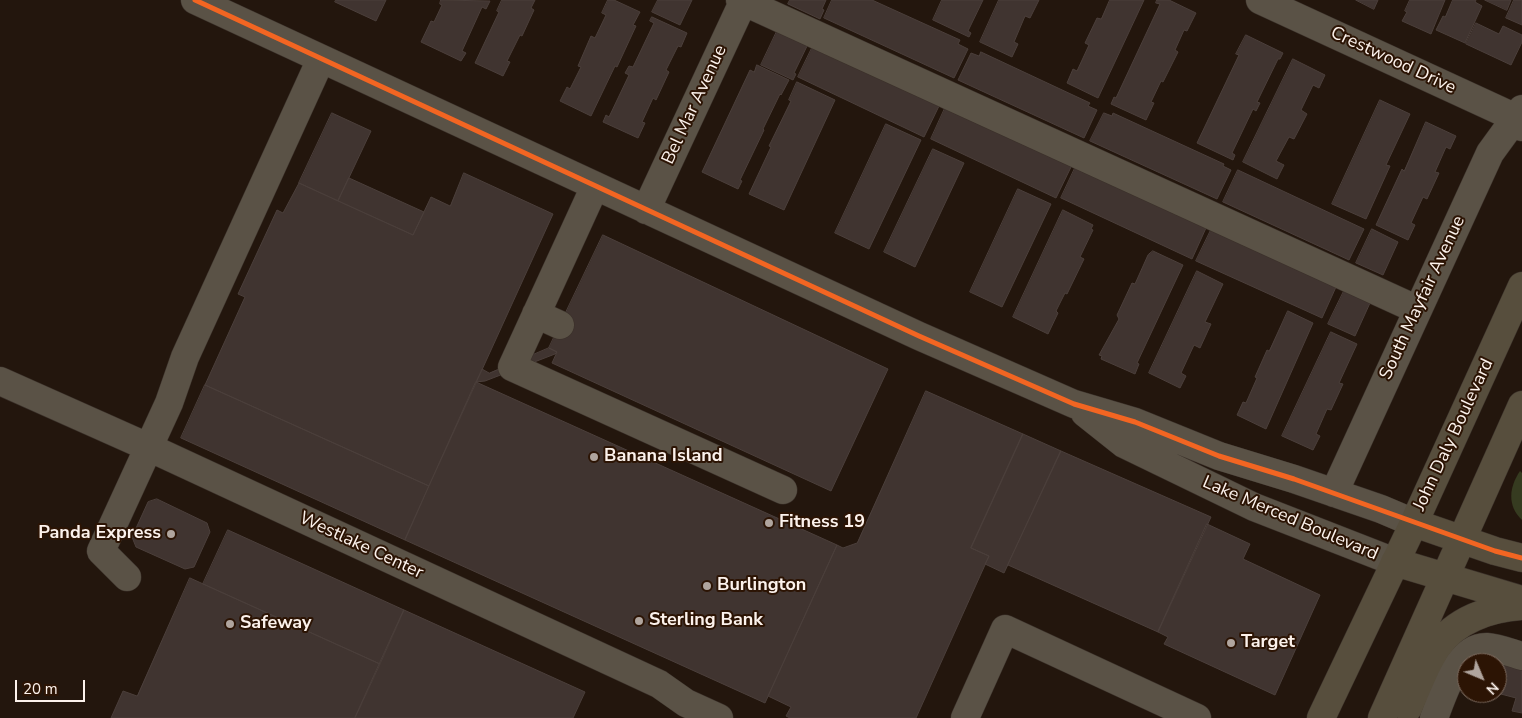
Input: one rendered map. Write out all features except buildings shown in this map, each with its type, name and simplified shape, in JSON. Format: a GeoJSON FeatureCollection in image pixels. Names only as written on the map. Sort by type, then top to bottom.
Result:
{"type":"FeatureCollection","features":[{"type":"Feature","properties":{"kind":"main road","name":"John Daly Boulevard"},"geometry":{"type":"LineString","coordinates":[[1321,718],[1414,523],[1522,286]]}},
{"type":"Feature","properties":{"kind":"main road"},"geometry":{"type":"LineString","coordinates":[[1382,718],[1522,405]]}},
{"type":"Feature","properties":{"kind":"main road","name":"Lake Merced Boulevard"},"geometry":{"type":"LineString","coordinates":[[1414,523],[1495,551],[1522,558]]}},
{"type":"Feature","properties":{"kind":"main road","name":"Lake Merced Boulevard"},"geometry":{"type":"LineString","coordinates":[[1395,562],[1522,600]]}},
{"type":"Feature","properties":{"kind":"main road"},"geometry":{"type":"LineString","coordinates":[[1403,718],[1432,655],[1446,637],[1464,622],[1487,612],[1522,606]]}},
{"type":"Feature","properties":{"kind":"street","name":"Lake Merced Boulevard"},"geometry":{"type":"LineString","coordinates":[[195,0],[919,336],[1074,404],[1135,422],[1220,456],[1334,493],[1414,523]]}},
{"type":"Feature","properties":{"kind":"street"},"geometry":{"type":"LineString","coordinates":[[742,0],[1418,310]]}},
{"type":"Feature","properties":{"kind":"street","name":"Bel Mar Avenue"},"geometry":{"type":"LineString","coordinates":[[646,210],[742,0]]}},
{"type":"Feature","properties":{"kind":"street","name":"Crestwood Drive"},"geometry":{"type":"LineString","coordinates":[[1260,0],[1520,118]]}},
{"type":"Feature","properties":{"kind":"street"},"geometry":{"type":"LineString","coordinates":[[127,577],[101,551],[169,403],[185,358],[321,59]]}},
{"type":"Feature","properties":{"kind":"street","name":"South Mayfair Avenue"},"geometry":{"type":"LineString","coordinates":[[1334,493],[1490,153],[1520,118]]}},
{"type":"Feature","properties":{"kind":"street"},"geometry":{"type":"LineString","coordinates":[[595,186],[548,319],[512,366],[670,428],[783,490]]}},
{"type":"Feature","properties":{"kind":"street","name":"Westlake Center"},"geometry":{"type":"LineString","coordinates":[[0,380],[659,684],[686,703],[719,718]]}},
{"type":"Feature","properties":{"kind":"street","name":"Lake Merced Boulevard"},"geometry":{"type":"LineString","coordinates":[[1074,404],[1124,444],[1140,452],[1262,510],[1395,562]]}},
{"type":"Feature","properties":{"kind":"street"},"geometry":{"type":"LineString","coordinates":[[965,718],[1005,629],[1197,718]]}},
{"type":"Feature","properties":{"kind":"street"},"geometry":{"type":"LineString","coordinates":[[1434,718],[1458,664],[1465,655],[1476,649],[1486,647],[1522,656]]}},
{"type":"Feature","properties":{"kind":"green space"},"geometry":{"type":"Polygon","coordinates":[[[1520,471],[1522,473],[1522,520],[1514,509],[1511,496],[1516,477],[1520,471]]]}},
{"type":"Feature","properties":{"kind":"transit line"},"geometry":{"type":"LineString","coordinates":[[195,0],[919,336],[1074,404],[1135,422],[1219,456],[1294,479],[1495,551],[1522,558]]}},
{"type":"Feature","properties":{"kind":"place","name":"Banana Island"},"geometry":{"type":"Point","coordinates":[594,457]}},
{"type":"Feature","properties":{"kind":"place","name":"Fitness 19"},"geometry":{"type":"Point","coordinates":[769,523]}},
{"type":"Feature","properties":{"kind":"place","name":"Panda Express"},"geometry":{"type":"Point","coordinates":[171,534]}},
{"type":"Feature","properties":{"kind":"place","name":"Burlington"},"geometry":{"type":"Point","coordinates":[707,586]}},
{"type":"Feature","properties":{"kind":"place","name":"Sterling Bank"},"geometry":{"type":"Point","coordinates":[639,621]}},
{"type":"Feature","properties":{"kind":"place","name":"Safeway"},"geometry":{"type":"Point","coordinates":[230,624]}},
{"type":"Feature","properties":{"kind":"place","name":"Target"},"geometry":{"type":"Point","coordinates":[1231,643]}}]}
